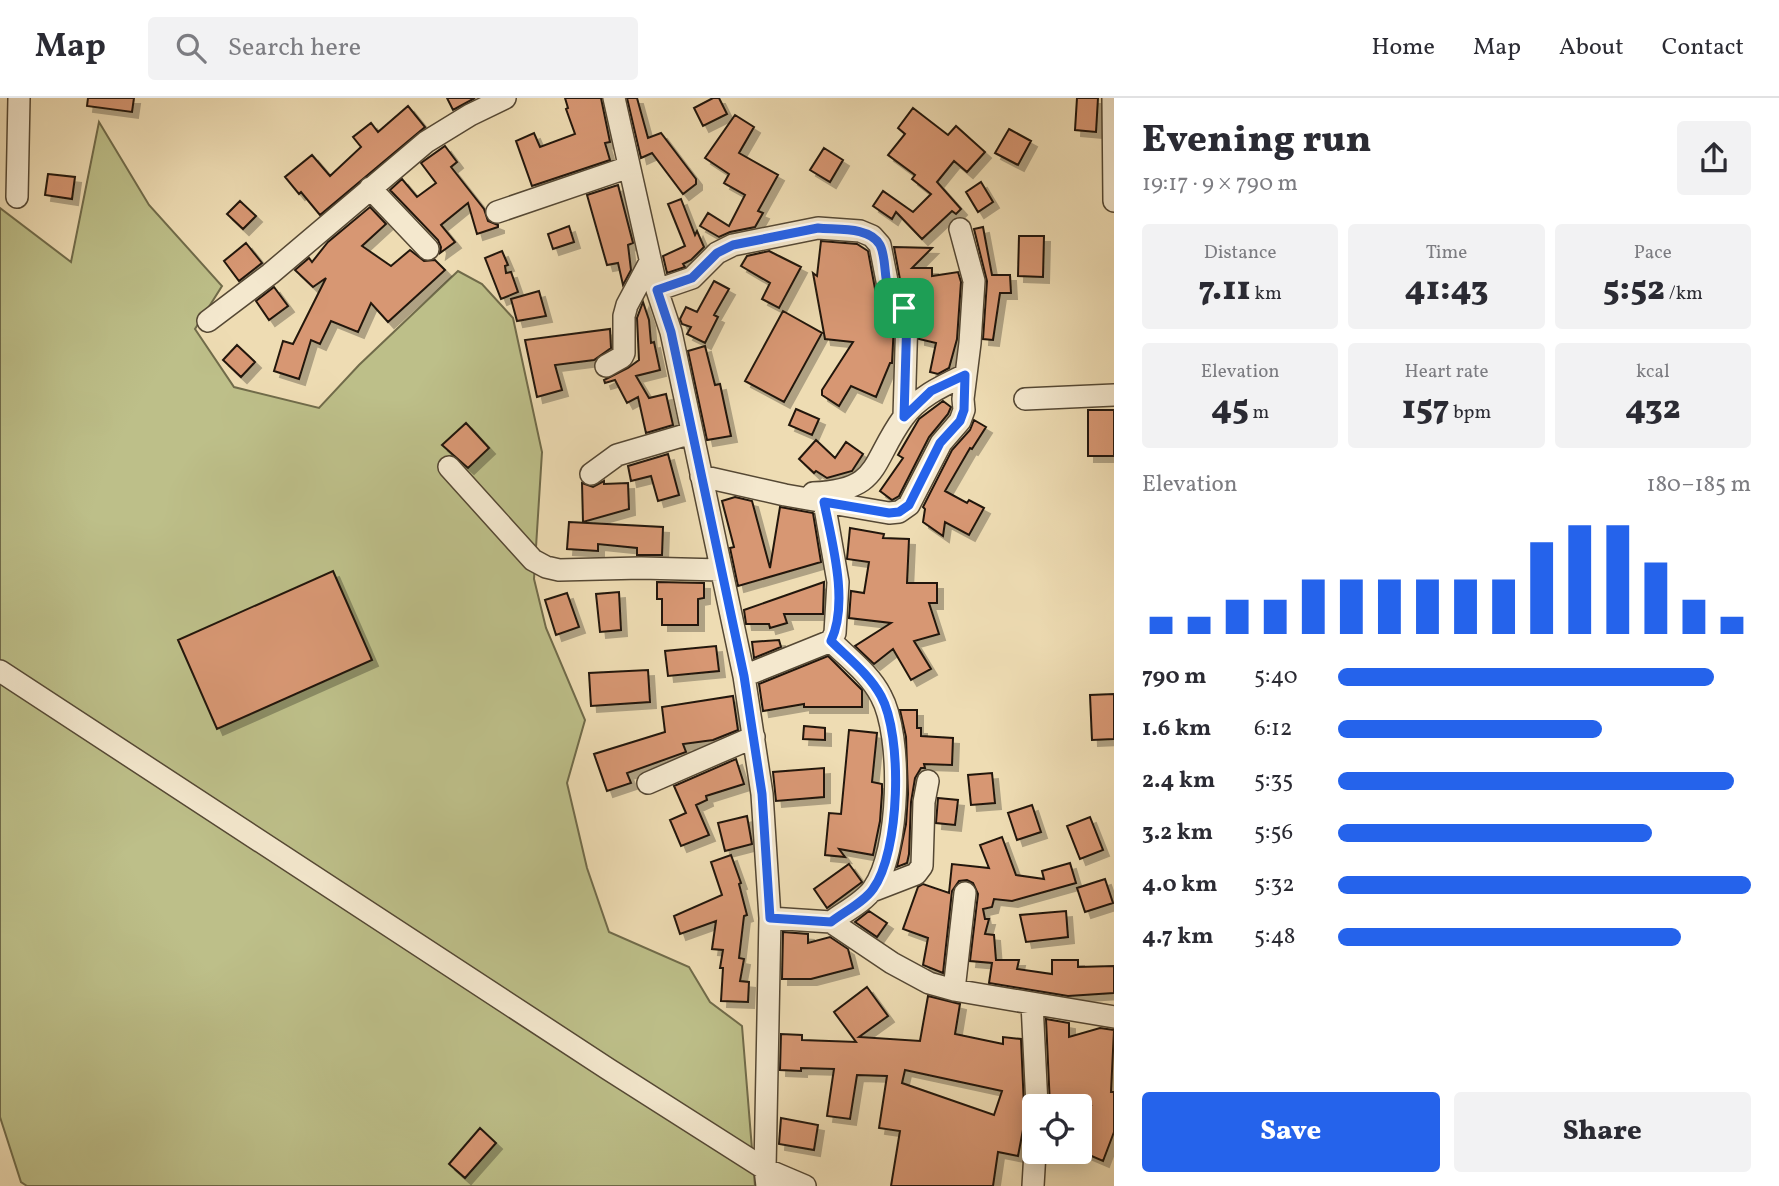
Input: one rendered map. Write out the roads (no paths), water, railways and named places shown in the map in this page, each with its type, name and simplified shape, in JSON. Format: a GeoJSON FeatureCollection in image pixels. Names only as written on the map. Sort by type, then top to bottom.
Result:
{"type":"FeatureCollection","features":[{"type":"Feature","properties":{"kind":"street"},"geometry":{"type":"LineString","coordinates":[[17,197],[19,98]]}},
{"type":"Feature","properties":{"kind":"street"},"geometry":{"type":"LineString","coordinates":[[208,321],[426,142],[470,115],[505,98]]}},
{"type":"Feature","properties":{"kind":"street"},"geometry":{"type":"LineString","coordinates":[[614,98],[650,262],[671,332],[744,676],[754,737],[762,794],[770,918],[766,1177]]}},
{"type":"Feature","properties":{"kind":"street"},"geometry":{"type":"LineString","coordinates":[[1113,98],[1114,201]]}},
{"type":"Feature","properties":{"kind":"street"},"geometry":{"type":"LineString","coordinates":[[497,212],[629,167]]}},
{"type":"Feature","properties":{"kind":"street"},"geometry":{"type":"LineString","coordinates":[[370,188],[428,249]]}},
{"type":"Feature","properties":{"kind":"street"},"geometry":{"type":"LineString","coordinates":[[657,290],[692,278],[717,253],[733,245],[818,228],[860,232],[872,236],[880,245],[889,291],[907,315],[904,417]]}},
{"type":"Feature","properties":{"kind":"street"},"geometry":{"type":"LineString","coordinates":[[701,476],[785,495],[889,513],[899,512],[909,505],[940,443],[960,421],[964,410],[974,282],[960,229]]}},
{"type":"Feature","properties":{"kind":"street"},"geometry":{"type":"LineString","coordinates":[[606,366],[624,353],[626,305],[650,262]]}},
{"type":"Feature","properties":{"kind":"street"},"geometry":{"type":"LineString","coordinates":[[785,495],[824,493],[852,487],[869,478],[904,417],[931,391],[965,375]]}},
{"type":"Feature","properties":{"kind":"street"},"geometry":{"type":"LineString","coordinates":[[1025,399],[1114,395]]}},
{"type":"Feature","properties":{"kind":"street"},"geometry":{"type":"LineString","coordinates":[[591,474],[617,455],[692,433]]}},
{"type":"Feature","properties":{"kind":"street"},"geometry":{"type":"LineString","coordinates":[[449,467],[533,560],[546,567],[559,570],[721,569]]}},
{"type":"Feature","properties":{"kind":"street"},"geometry":{"type":"LineString","coordinates":[[744,676],[831,641],[835,633],[838,582],[824,502]]}},
{"type":"Feature","properties":{"kind":"street"},"geometry":{"type":"LineString","coordinates":[[831,641],[864,674],[882,697],[893,740],[895,785],[892,830],[885,866],[872,891]]}},
{"type":"Feature","properties":{"kind":"street"},"geometry":{"type":"LineString","coordinates":[[0,671],[608,1069],[766,1177],[806,1186]]}},
{"type":"Feature","properties":{"kind":"street"},"geometry":{"type":"LineString","coordinates":[[648,783],[754,737]]}},
{"type":"Feature","properties":{"kind":"street"},"geometry":{"type":"LineString","coordinates":[[831,922],[872,891],[916,874],[922,866],[928,781]]}},
{"type":"Feature","properties":{"kind":"street"},"geometry":{"type":"LineString","coordinates":[[954,990],[965,893]]}},
{"type":"Feature","properties":{"kind":"street"},"geometry":{"type":"LineString","coordinates":[[770,918],[831,922],[892,963],[929,983],[954,990],[1114,1017]]}},
{"type":"Feature","properties":{"kind":"street"},"geometry":{"type":"LineString","coordinates":[[1032,1003],[1036,1094]]}},
{"type":"Feature","properties":{"kind":"street"},"geometry":{"type":"LineString","coordinates":[[1033,1186],[1034,1164]]}}]}
